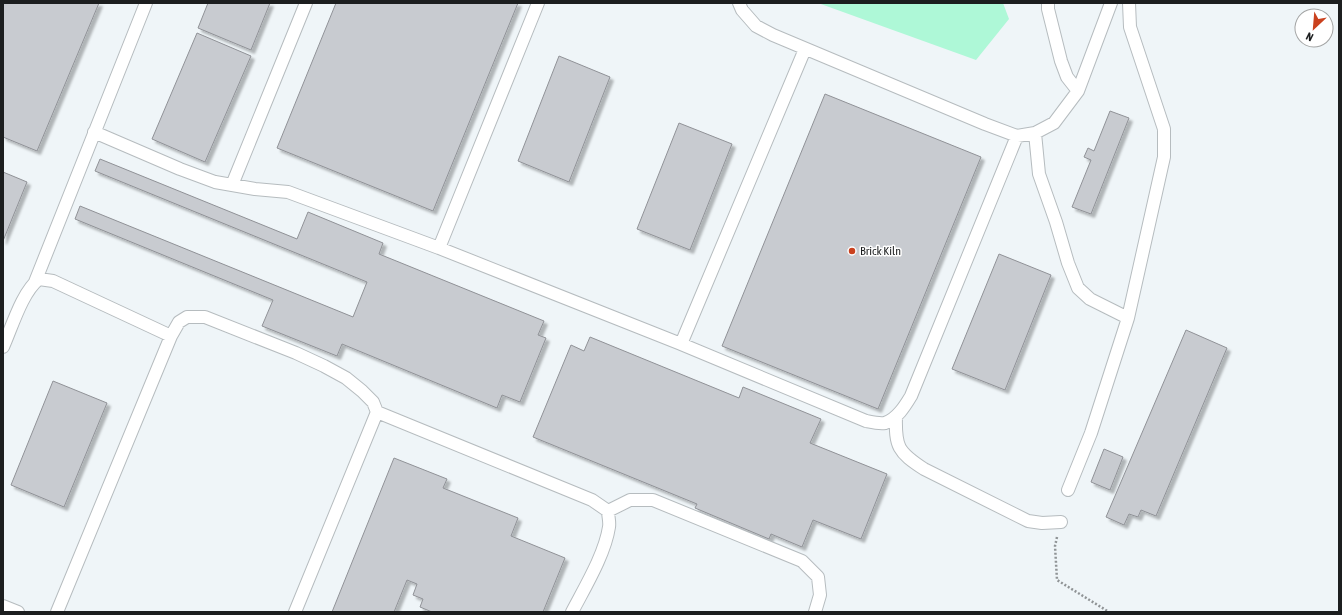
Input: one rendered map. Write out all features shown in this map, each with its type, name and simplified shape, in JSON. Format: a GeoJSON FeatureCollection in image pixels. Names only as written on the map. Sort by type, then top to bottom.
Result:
{"type":"FeatureCollection","features":[{"type":"Feature","properties":{"kind":"lane"},"geometry":{"type":"LineString","coordinates":[[3,347],[25,296],[35,282],[146,3]]}},
{"type":"Feature","properties":{"kind":"lane"},"geometry":{"type":"LineString","coordinates":[[232,185],[306,3]]}},
{"type":"Feature","properties":{"kind":"lane"},"geometry":{"type":"LineString","coordinates":[[439,248],[538,3]]}},
{"type":"Feature","properties":{"kind":"lane"},"geometry":{"type":"LineString","coordinates":[[739,3],[742,10],[756,26],[773,35],[1017,136],[1035,133],[1054,123],[1078,91],[1111,3]]}},
{"type":"Feature","properties":{"kind":"lane"},"geometry":{"type":"LineString","coordinates":[[1048,3],[1061,61],[1067,77],[1078,91]]}},
{"type":"Feature","properties":{"kind":"lane"},"geometry":{"type":"LineString","coordinates":[[1068,490],[1091,433],[1128,318],[1164,157],[1164,129],[1130,27],[1129,3]]}},
{"type":"Feature","properties":{"kind":"lane"},"geometry":{"type":"LineString","coordinates":[[681,344],[805,49]]}},
{"type":"Feature","properties":{"kind":"lane"},"geometry":{"type":"LineString","coordinates":[[94,132],[180,169],[215,182],[255,189],[288,192],[439,248],[681,344],[866,421],[884,423],[896,416],[905,407],[911,396],[1017,136]]}},
{"type":"Feature","properties":{"kind":"lane"},"geometry":{"type":"LineString","coordinates":[[1035,133],[1039,174],[1056,222],[1068,263],[1078,288],[1090,299],[1128,318]]}},
{"type":"Feature","properties":{"kind":"lane"},"geometry":{"type":"LineString","coordinates":[[35,282],[39,279],[53,281],[171,336]]}},
{"type":"Feature","properties":{"kind":"lane"},"geometry":{"type":"LineString","coordinates":[[57,612],[171,336],[179,322],[187,317],[205,317],[296,353],[346,378],[362,391],[372,402],[377,412],[592,500],[608,511]]}},
{"type":"Feature","properties":{"kind":"lane"},"geometry":{"type":"LineString","coordinates":[[295,612],[377,412]]}},
{"type":"Feature","properties":{"kind":"lane"},"geometry":{"type":"LineString","coordinates":[[896,416],[896,431],[903,454],[924,469],[1028,521],[1042,523],[1061,522]]}},
{"type":"Feature","properties":{"kind":"lane"},"geometry":{"type":"LineString","coordinates":[[608,511],[630,500],[653,500],[802,560],[818,577],[820,595],[815,612]]}},
{"type":"Feature","properties":{"kind":"lane"},"geometry":{"type":"LineString","coordinates":[[572,612],[604,545],[609,526],[608,511]]}},
{"type":"Feature","properties":{"kind":"lane"},"geometry":{"type":"LineString","coordinates":[[3,606],[18,612]]}},
{"type":"Feature","properties":{"kind":"path"},"geometry":{"type":"LineString","coordinates":[[1061,522],[1055,546],[1057,580],[1109,612]]}},
{"type":"Feature","properties":{"kind":"green space"},"geometry":{"type":"Polygon","coordinates":[[[818,3],[1003,3],[1009,19],[976,60],[818,3]]]}},
{"type":"Feature","properties":{"kind":"building"},"geometry":{"type":"Polygon","coordinates":[[[3,3],[99,3],[37,151],[3,137],[3,3]]]}},
{"type":"Feature","properties":{"kind":"building"},"geometry":{"type":"Polygon","coordinates":[[[208,3],[270,3],[251,50],[198,28],[208,3]]]}},
{"type":"Feature","properties":{"kind":"building"},"geometry":{"type":"Polygon","coordinates":[[[336,3],[518,3],[433,211],[277,148],[336,3]]]}},
{"type":"Feature","properties":{"kind":"building"},"geometry":{"type":"Polygon","coordinates":[[[197,33],[251,56],[205,162],[152,139],[197,33]]]}},
{"type":"Feature","properties":{"kind":"building"},"geometry":{"type":"Polygon","coordinates":[[[559,56],[610,77],[569,182],[518,161],[559,56]]]}},
{"type":"Feature","properties":{"kind":"building","name":"Brick Kiln"},"geometry":{"type":"Polygon","coordinates":[[[825,94],[981,157],[878,409],[722,346],[825,94]]]}},
{"type":"Feature","properties":{"kind":"building"},"geometry":{"type":"Polygon","coordinates":[[[1110,111],[1129,118],[1091,214],[1072,207],[1091,160],[1084,157],[1088,148],[1094,151],[1110,111]]]}},
{"type":"Feature","properties":{"kind":"building"},"geometry":{"type":"Polygon","coordinates":[[[679,123],[732,144],[690,250],[637,229],[679,123]]]}},
{"type":"Feature","properties":{"kind":"building"},"geometry":{"type":"Polygon","coordinates":[[[100,159],[297,239],[308,212],[383,243],[379,254],[544,321],[538,335],[546,338],[520,402],[502,395],[497,408],[342,344],[337,356],[262,326],[273,300],[75,219],[80,206],[353,317],[367,282],[95,171],[100,159]]]}},
{"type":"Feature","properties":{"kind":"building"},"geometry":{"type":"Polygon","coordinates":[[[3,172],[27,182],[3,241],[3,172]]]}},
{"type":"Feature","properties":{"kind":"building"},"geometry":{"type":"Polygon","coordinates":[[[999,254],[1051,275],[1005,390],[952,369],[999,254]]]}},
{"type":"Feature","properties":{"kind":"building"},"geometry":{"type":"Polygon","coordinates":[[[1186,330],[1227,348],[1156,516],[1141,510],[1138,517],[1129,514],[1124,525],[1106,517],[1186,330]]]}},
{"type":"Feature","properties":{"kind":"building"},"geometry":{"type":"Polygon","coordinates":[[[590,337],[739,398],[743,387],[821,419],[810,443],[887,474],[861,539],[813,520],[802,547],[771,534],[769,539],[695,508],[697,504],[533,437],[571,345],[584,351],[590,337]]]}},
{"type":"Feature","properties":{"kind":"building"},"geometry":{"type":"Polygon","coordinates":[[[53,381],[107,403],[64,507],[11,485],[53,381]]]}},
{"type":"Feature","properties":{"kind":"building"},"geometry":{"type":"Polygon","coordinates":[[[1104,449],[1123,457],[1110,490],[1091,482],[1104,449]]]}},
{"type":"Feature","properties":{"kind":"building"},"geometry":{"type":"Polygon","coordinates":[[[394,458],[447,479],[443,488],[518,518],[511,536],[565,558],[543,612],[432,612],[420,607],[423,599],[413,595],[417,584],[407,580],[394,612],[332,612],[394,458]]]}},
{"type":"Feature","properties":{"kind":"place","name":"Brick Kiln"},"geometry":{"type":"Point","coordinates":[852,251]}}]}
